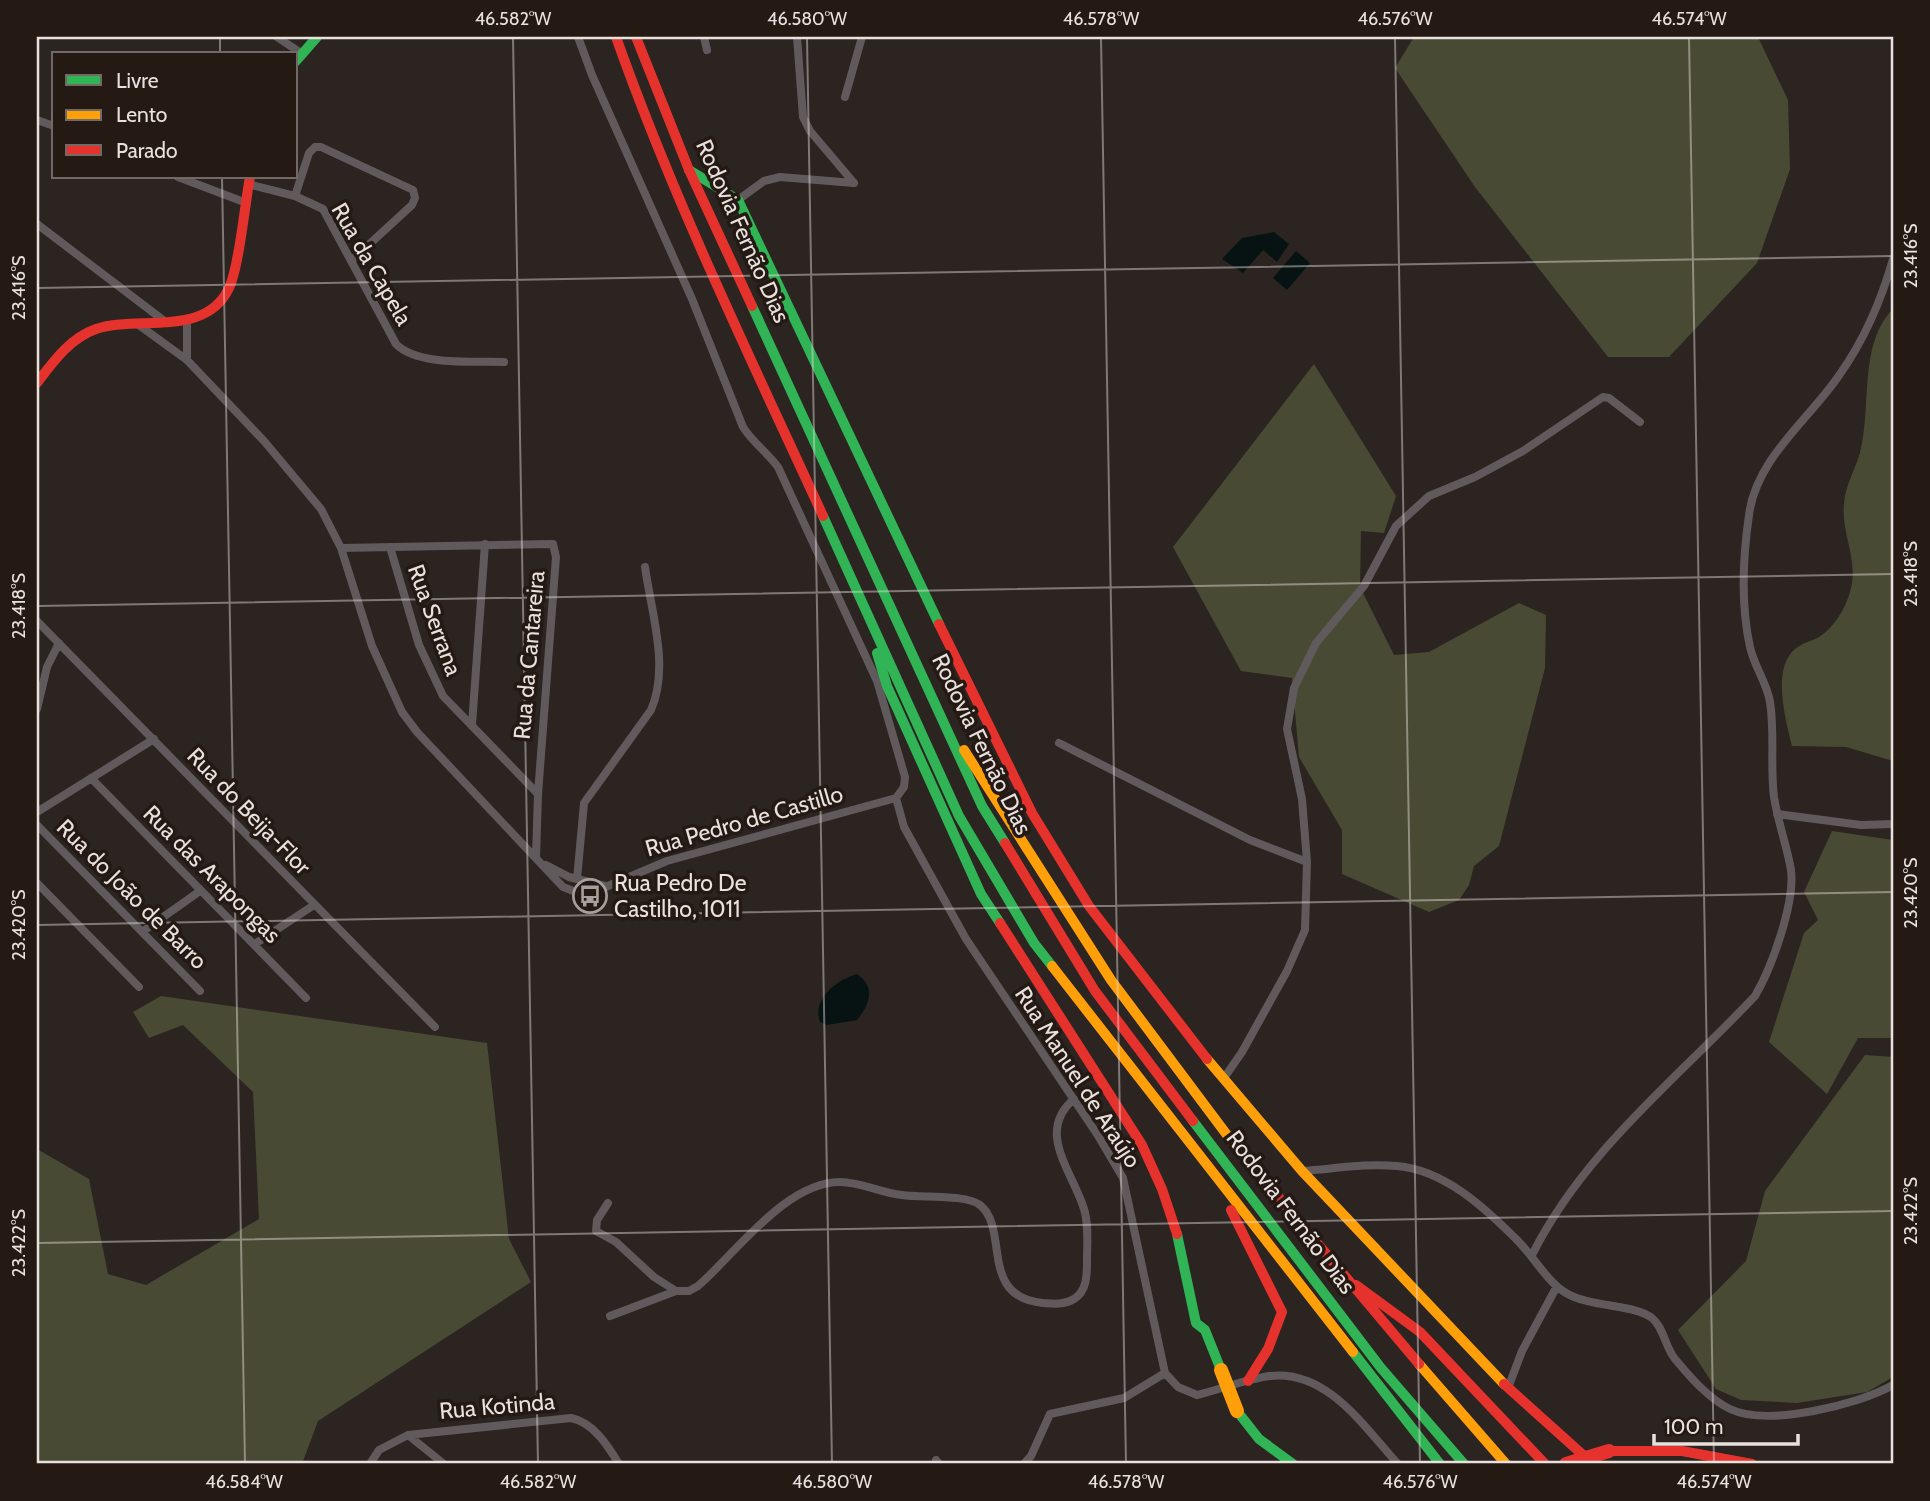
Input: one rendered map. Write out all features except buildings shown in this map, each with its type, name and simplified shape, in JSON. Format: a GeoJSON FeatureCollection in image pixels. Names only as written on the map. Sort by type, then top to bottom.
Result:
{"type":"FeatureCollection","features":[{"type":"Feature","properties":{"kind":"main road"},"geometry":{"type":"LineString","coordinates":[[298,57],[317,37]]}},
{"type":"Feature","properties":{"kind":"main road","name":"Rodovia Fernão Dias"},"geometry":{"type":"LineString","coordinates":[[617,37],[634,88],[732,317],[959,816],[1004,896],[1034,943],[1213,1177],[1440,1464]]}},
{"type":"Feature","properties":{"kind":"main road","name":"Rodovia Fernão Dias"},"geometry":{"type":"LineString","coordinates":[[636,37],[689,170],[982,806],[1095,991],[1381,1368],[1464,1464]]}},
{"type":"Feature","properties":{"kind":"main road"},"geometry":{"type":"LineString","coordinates":[[689,170],[738,200],[981,713],[1032,813],[1088,906],[1191,1040],[1302,1171],[1508,1388],[1593,1464]]}},
{"type":"Feature","properties":{"kind":"main road"},"geometry":{"type":"LineString","coordinates":[[37,383],[56,358],[85,334],[106,326],[187,320],[209,312],[227,295],[249,181]]}},
{"type":"Feature","properties":{"kind":"main road"},"geometry":{"type":"LineString","coordinates":[[861,601],[887,686],[981,894],[1142,1145],[1161,1181],[1172,1210],[1196,1323],[1205,1330],[1237,1411],[1259,1439],[1293,1464]]}},
{"type":"Feature","properties":{"kind":"main road"},"geometry":{"type":"LineString","coordinates":[[929,692],[1048,883],[1133,1012],[1262,1179],[1506,1464]]}},
{"type":"Feature","properties":{"kind":"main road"},"geometry":{"type":"LineString","coordinates":[[945,815],[1004,896]]}},
{"type":"Feature","properties":{"kind":"main road"},"geometry":{"type":"LineString","coordinates":[[1213,1177],[1282,1312],[1268,1349],[1248,1381]]}},
{"type":"Feature","properties":{"kind":"main road"},"geometry":{"type":"LineString","coordinates":[[1346,1280],[1371,1293],[1420,1332],[1545,1464]]}},
{"type":"Feature","properties":{"kind":"main road"},"geometry":{"type":"LineString","coordinates":[[1566,1464],[1609,1451],[1669,1448],[1728,1457],[1752,1464]]}},
{"type":"Feature","properties":{"kind":"street"},"geometry":{"type":"LineString","coordinates":[[277,37],[293,52]]}},
{"type":"Feature","properties":{"kind":"street"},"geometry":{"type":"LineString","coordinates":[[578,37],[597,86],[692,299],[743,427],[752,442],[766,452],[778,467],[877,681],[891,719],[905,777],[904,788],[895,798]]}},
{"type":"Feature","properties":{"kind":"street"},"geometry":{"type":"LineString","coordinates":[[704,37],[708,50]]}},
{"type":"Feature","properties":{"kind":"street"},"geometry":{"type":"LineString","coordinates":[[738,200],[764,181],[780,177],[854,183],[833,154],[810,131],[803,117],[797,37]]}},
{"type":"Feature","properties":{"kind":"street"},"geometry":{"type":"LineString","coordinates":[[845,97],[862,37]]}},
{"type":"Feature","properties":{"kind":"street"},"geometry":{"type":"LineString","coordinates":[[295,196],[309,153],[315,147],[321,147],[412,190],[415,198],[412,205],[351,261]]}},
{"type":"Feature","properties":{"kind":"street"},"geometry":{"type":"LineString","coordinates":[[181,178],[244,202]]}},
{"type":"Feature","properties":{"kind":"street","name":"Rua da Capela"},"geometry":{"type":"LineString","coordinates":[[249,181],[295,196],[323,209],[391,335],[403,352],[413,357],[504,362]]}},
{"type":"Feature","properties":{"kind":"street"},"geometry":{"type":"LineString","coordinates":[[37,224],[167,323]]}},
{"type":"Feature","properties":{"kind":"street"},"geometry":{"type":"LineString","coordinates":[[1532,1255],[1558,1210],[1616,1136],[1747,1004],[1764,981],[1776,951],[1791,888],[1791,870],[1777,814],[1772,779],[1770,699],[1756,668],[1747,625],[1746,575],[1752,499],[1768,467],[1841,373],[1875,310],[1893,259]]}},
{"type":"Feature","properties":{"kind":"street"},"geometry":{"type":"LineString","coordinates":[[187,320],[187,360]]}},
{"type":"Feature","properties":{"kind":"street"},"geometry":{"type":"LineString","coordinates":[[136,323],[187,360],[309,491],[341,548],[372,646],[402,712],[416,732],[544,864],[577,879],[605,886]]}},
{"type":"Feature","properties":{"kind":"street"},"geometry":{"type":"LineString","coordinates":[[1224,1078],[1242,1052],[1302,941],[1307,916],[1307,862],[1302,799],[1287,729],[1294,688],[1315,643],[1364,586],[1396,526],[1429,496],[1475,477],[1523,451],[1603,397],[1609,398],[1640,422]]}},
{"type":"Feature","properties":{"kind":"street","name":"Rua da Cantareira"},"geometry":{"type":"LineString","coordinates":[[341,548],[548,542],[556,550],[536,857]]}},
{"type":"Feature","properties":{"kind":"street"},"geometry":{"type":"LineString","coordinates":[[472,725],[485,544]]}},
{"type":"Feature","properties":{"kind":"street","name":"Rua Serrana"},"geometry":{"type":"LineString","coordinates":[[390,547],[419,645],[448,703],[538,794]]}},
{"type":"Feature","properties":{"kind":"street"},"geometry":{"type":"LineString","coordinates":[[577,879],[584,803],[651,710],[659,693],[660,673],[645,567]]}},
{"type":"Feature","properties":{"kind":"street","name":"Rua do Beija-Flor"},"geometry":{"type":"LineString","coordinates":[[37,621],[435,1027]]}},
{"type":"Feature","properties":{"kind":"street"},"geometry":{"type":"LineString","coordinates":[[37,709],[47,667],[59,643]]}},
{"type":"Feature","properties":{"kind":"street"},"geometry":{"type":"LineString","coordinates":[[37,812],[154,739]]}},
{"type":"Feature","properties":{"kind":"street"},"geometry":{"type":"LineString","coordinates":[[1059,743],[1257,843],[1307,862]]}},
{"type":"Feature","properties":{"kind":"street","name":"Rua das Arapongas"},"geometry":{"type":"LineString","coordinates":[[91,778],[306,998]]}},
{"type":"Feature","properties":{"kind":"street","name":"Rua Pedro de Castillo"},"geometry":{"type":"LineString","coordinates":[[544,864],[563,887],[588,892],[667,861],[895,798]]}},
{"type":"Feature","properties":{"kind":"street","name":"Rua Manuel de Araújo"},"geometry":{"type":"LineString","coordinates":[[895,798],[904,827],[948,910],[1074,1099],[1123,1178],[1166,1373]]}},
{"type":"Feature","properties":{"kind":"street"},"geometry":{"type":"LineString","coordinates":[[1777,814],[1861,825],[1893,824]]}},
{"type":"Feature","properties":{"kind":"street","name":"Rua do João de Barro"},"geometry":{"type":"LineString","coordinates":[[37,825],[200,991]]}},
{"type":"Feature","properties":{"kind":"street"},"geometry":{"type":"LineString","coordinates":[[37,883],[139,987]]}},
{"type":"Feature","properties":{"kind":"street"},"geometry":{"type":"LineString","coordinates":[[142,932],[200,891]]}},
{"type":"Feature","properties":{"kind":"street"},"geometry":{"type":"LineString","coordinates":[[255,944],[314,905]]}},
{"type":"Feature","properties":{"kind":"street"},"geometry":{"type":"LineString","coordinates":[[610,1316],[676,1291],[689,1291],[698,1286],[783,1205],[807,1191],[838,1182],[902,1195],[975,1202],[987,1212],[1004,1280],[1016,1294],[1049,1304],[1060,1304],[1075,1298],[1087,1280],[1085,1210],[1058,1145],[1056,1126],[1062,1109],[1074,1099]]}},
{"type":"Feature","properties":{"kind":"street"},"geometry":{"type":"LineString","coordinates":[[1302,1171],[1399,1166],[1441,1179],[1482,1207],[1532,1255],[1557,1286],[1596,1305],[1637,1311],[1651,1317],[1675,1359],[1703,1389],[1731,1410],[1744,1413],[1801,1414],[1872,1397],[1893,1385]]}},
{"type":"Feature","properties":{"kind":"street"},"geometry":{"type":"LineString","coordinates":[[608,1203],[597,1220],[596,1231],[616,1242],[654,1277],[676,1291]]}},
{"type":"Feature","properties":{"kind":"street"},"geometry":{"type":"LineString","coordinates":[[1508,1388],[1522,1351],[1557,1286]]}},
{"type":"Feature","properties":{"kind":"street"},"geometry":{"type":"LineString","coordinates":[[1024,1464],[1031,1456],[1049,1414],[1124,1398],[1166,1373],[1178,1387],[1198,1395],[1273,1376],[1292,1377],[1325,1389],[1342,1403],[1398,1464]]}},
{"type":"Feature","properties":{"kind":"street","name":"Rua Kotinda"},"geometry":{"type":"LineString","coordinates":[[370,1464],[379,1450],[408,1435],[571,1418],[581,1420],[597,1434],[620,1464]]}},
{"type":"Feature","properties":{"kind":"street"},"geometry":{"type":"LineString","coordinates":[[408,1435],[444,1464]]}},
{"type":"Feature","properties":{"kind":"green space"},"geometry":{"type":"Polygon","coordinates":[[[1414,37],[1758,37],[1788,100],[1790,169],[1757,263],[1669,357],[1608,357],[1475,187],[1395,68],[1414,37]]]}},
{"type":"Feature","properties":{"kind":"green space"},"geometry":{"type":"Polygon","coordinates":[[[1893,309],[1893,761],[1846,747],[1792,746],[1784,710],[1782,682],[1788,658],[1795,649],[1830,628],[1840,616],[1849,595],[1853,577],[1844,515],[1845,497],[1860,453],[1870,358],[1882,323],[1893,309]]]}},
{"type":"Feature","properties":{"kind":"green space"},"geometry":{"type":"Polygon","coordinates":[[[1314,364],[1396,496],[1384,533],[1361,531],[1360,587],[1394,655],[1429,652],[1519,603],[1546,615],[1545,668],[1499,846],[1474,866],[1469,885],[1459,900],[1429,912],[1342,874],[1342,830],[1299,757],[1292,678],[1241,671],[1173,547],[1314,364]]]}},
{"type":"Feature","properties":{"kind":"green space"},"geometry":{"type":"Polygon","coordinates":[[[1832,831],[1893,840],[1893,1038],[1858,1038],[1827,1094],[1769,1042],[1804,933],[1818,920],[1804,892],[1832,831]]]}},
{"type":"Feature","properties":{"kind":"green space"},"geometry":{"type":"Polygon","coordinates":[[[161,996],[487,1043],[509,1239],[531,1282],[318,1421],[302,1464],[37,1464],[37,1149],[89,1179],[108,1274],[146,1285],[259,1219],[253,1092],[183,1025],[149,1038],[133,1012],[161,996]]]}},
{"type":"Feature","properties":{"kind":"green space"},"geometry":{"type":"Polygon","coordinates":[[[1865,1055],[1893,1057],[1893,1377],[1867,1392],[1797,1403],[1741,1400],[1716,1389],[1678,1330],[1746,1261],[1765,1191],[1865,1055]]]}},
{"type":"Feature","properties":{"kind":"shaded area"},"geometry":{"type":"Polygon","coordinates":[[[1274,232],[1289,244],[1277,262],[1263,250],[1243,273],[1222,259],[1242,238],[1274,232]]]}},
{"type":"Feature","properties":{"kind":"shaded area"},"geometry":{"type":"Polygon","coordinates":[[[1296,251],[1310,263],[1287,290],[1273,278],[1296,251]]]}},
{"type":"Feature","properties":{"kind":"shaded area"},"geometry":{"type":"Polygon","coordinates":[[[857,974],[867,984],[869,996],[857,1020],[827,1025],[820,1022],[819,1006],[823,998],[841,981],[857,974]]]}},
{"type":"Feature","properties":{"kind":"traffic: fast"},"geometry":{"type":"LineString","coordinates":[[298,59],[317,37]]}},
{"type":"Feature","properties":{"kind":"traffic: fast"},"geometry":{"type":"LineString","coordinates":[[689,170],[738,200],[939,624]]}},
{"type":"Feature","properties":{"kind":"traffic: fast"},"geometry":{"type":"LineString","coordinates":[[752,306],[982,806],[1005,843]]}},
{"type":"Feature","properties":{"kind":"traffic: fast"},"geometry":{"type":"LineString","coordinates":[[823,516],[959,816],[1034,943],[1052,966]]}},
{"type":"Feature","properties":{"kind":"traffic: fast"},"geometry":{"type":"LineString","coordinates":[[877,653],[887,686],[981,894],[1000,923]]}},
{"type":"Feature","properties":{"kind":"traffic: fast"},"geometry":{"type":"LineString","coordinates":[[1193,1121],[1381,1368],[1464,1464]]}},
{"type":"Feature","properties":{"kind":"traffic: fast"},"geometry":{"type":"LineString","coordinates":[[1177,1234],[1196,1323],[1205,1330],[1221,1370]]}},
{"type":"Feature","properties":{"kind":"traffic: fast"},"geometry":{"type":"LineString","coordinates":[[1353,1352],[1440,1464]]}},
{"type":"Feature","properties":{"kind":"traffic: fast"},"geometry":{"type":"LineString","coordinates":[[1237,1411],[1259,1439],[1293,1464]]}},
{"type":"Feature","properties":{"kind":"traffic: slow"},"geometry":{"type":"LineString","coordinates":[[964,750],[1111,980],[1233,1143]]}},
{"type":"Feature","properties":{"kind":"traffic: slow"},"geometry":{"type":"LineString","coordinates":[[1052,966],[1353,1352]]}},
{"type":"Feature","properties":{"kind":"traffic: slow"},"geometry":{"type":"LineString","coordinates":[[1207,1059],[1302,1171],[1504,1384]]}},
{"type":"Feature","properties":{"kind":"traffic: slow"},"geometry":{"type":"LineString","coordinates":[[1419,1364],[1506,1464]]}},
{"type":"Feature","properties":{"kind":"traffic: slow"},"geometry":{"type":"LineString","coordinates":[[1221,1370],[1237,1411]]}},
{"type":"Feature","properties":{"kind":"traffic: jam"},"geometry":{"type":"LineString","coordinates":[[616,37],[688,219],[823,516]]}},
{"type":"Feature","properties":{"kind":"traffic: jam"},"geometry":{"type":"LineString","coordinates":[[636,37],[689,170],[752,306]]}},
{"type":"Feature","properties":{"kind":"traffic: jam"},"geometry":{"type":"LineString","coordinates":[[37,383],[78,338],[96,329],[113,325],[188,319],[204,314],[218,304],[233,278],[250,178]]}},
{"type":"Feature","properties":{"kind":"traffic: jam"},"geometry":{"type":"LineString","coordinates":[[939,624],[1032,813],[1089,906],[1207,1059]]}},
{"type":"Feature","properties":{"kind":"traffic: jam"},"geometry":{"type":"LineString","coordinates":[[1005,843],[1095,991],[1193,1121]]}},
{"type":"Feature","properties":{"kind":"traffic: jam"},"geometry":{"type":"LineString","coordinates":[[1000,923],[1142,1145],[1162,1189],[1177,1234]]}},
{"type":"Feature","properties":{"kind":"traffic: jam"},"geometry":{"type":"LineString","coordinates":[[1233,1143],[1419,1364]]}},
{"type":"Feature","properties":{"kind":"traffic: jam"},"geometry":{"type":"LineString","coordinates":[[1231,1210],[1282,1312],[1268,1349],[1248,1381]]}},
{"type":"Feature","properties":{"kind":"traffic: jam"},"geometry":{"type":"LineString","coordinates":[[1356,1285],[1420,1332],[1545,1464]]}},
{"type":"Feature","properties":{"kind":"traffic: jam"},"geometry":{"type":"LineString","coordinates":[[1504,1384],[1593,1464]]}},
{"type":"Feature","properties":{"kind":"traffic: jam"},"geometry":{"type":"LineString","coordinates":[[1609,1451],[1682,1451],[1752,1464]]}},
{"type":"Feature","properties":{"kind":"traffic: jam"},"geometry":{"type":"LineString","coordinates":[[1566,1464],[1609,1451]]}},
{"type":"Feature","properties":{"kind":"place","name":"Rua Pedro De Castilho, 1011"},"geometry":{"type":"Point","coordinates":[590,896]}}]}
